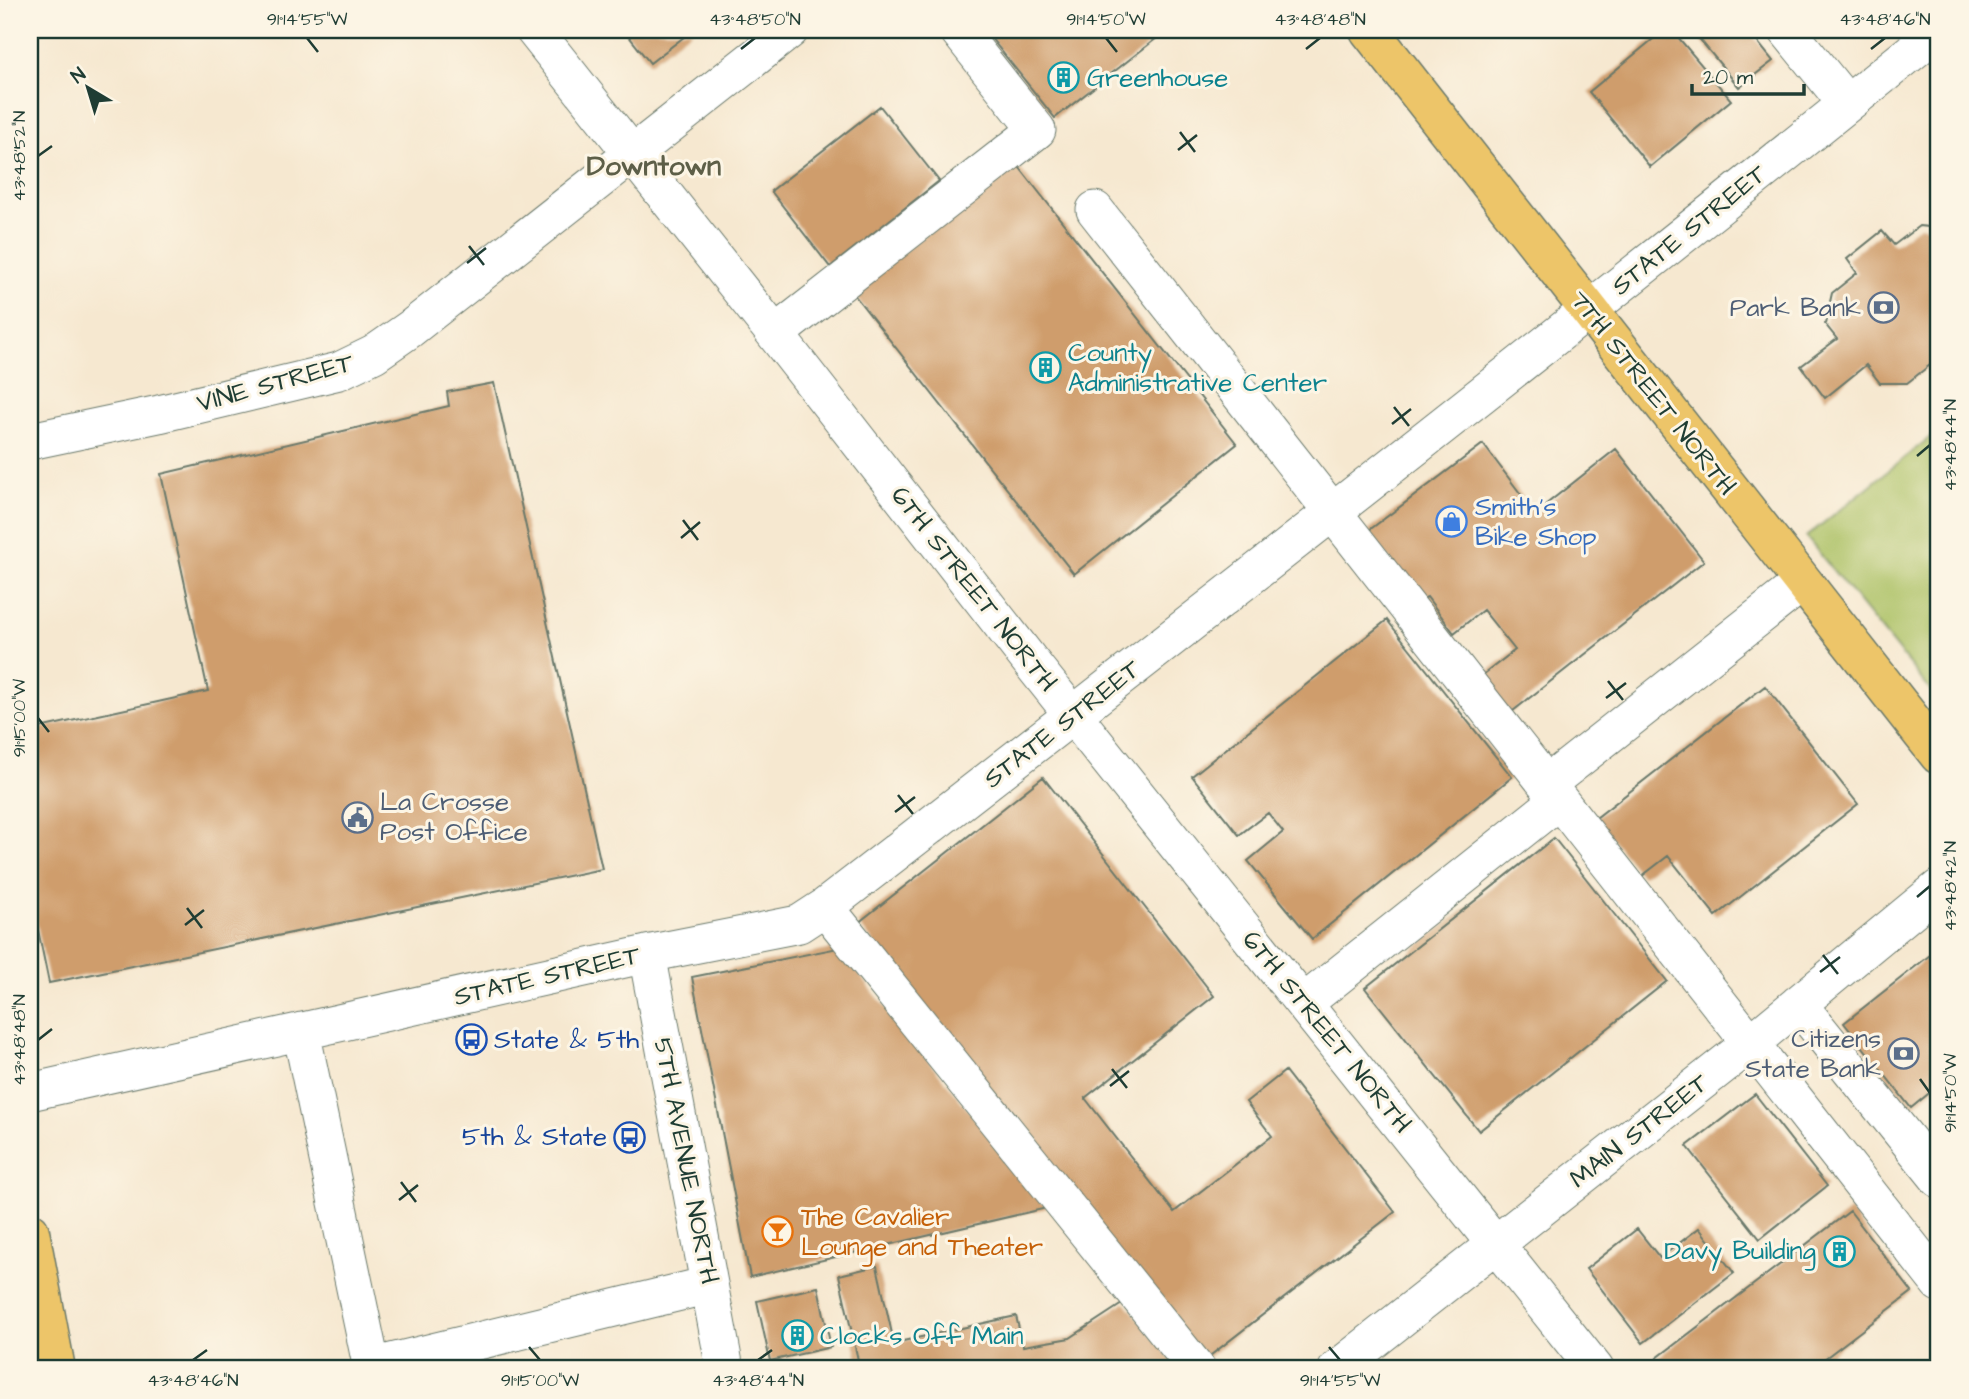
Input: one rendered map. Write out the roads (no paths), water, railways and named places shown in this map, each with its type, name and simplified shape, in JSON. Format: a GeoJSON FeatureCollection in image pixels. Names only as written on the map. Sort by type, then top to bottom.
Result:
{"type":"FeatureCollection","features":[{"type":"Feature","properties":{"kind":"main road","name":"7TH STREET NORTH"},"geometry":{"type":"LineString","coordinates":[[1369,30],[1939,755]]}},
{"type":"Feature","properties":{"kind":"main road"},"geometry":{"type":"LineString","coordinates":[[30,1232],[56,1369]]}},
{"type":"Feature","properties":{"kind":"street","name":"6TH STREET NORTH"},"geometry":{"type":"LineString","coordinates":[[534,30],[1073,716],[1595,1369]]}},
{"type":"Feature","properties":{"kind":"street","name":"VINE STREET"},"geometry":{"type":"LineString","coordinates":[[30,441],[292,383],[339,371],[374,354],[411,329],[790,30]]}},
{"type":"Feature","properties":{"kind":"street"},"geometry":{"type":"LineString","coordinates":[[775,334],[1037,130],[958,30]]}},
{"type":"Feature","properties":{"kind":"street"},"geometry":{"type":"LineString","coordinates":[[1787,30],[1847,104]]}},
{"type":"Feature","properties":{"kind":"street","name":"STATE STREET"},"geometry":{"type":"LineString","coordinates":[[30,1092],[646,954],[799,924],[825,907],[1073,716],[1589,311],[1939,30]]}},
{"type":"Feature","properties":{"kind":"street"},"geometry":{"type":"LineString","coordinates":[[1095,210],[1939,1283]]}},
{"type":"Feature","properties":{"kind":"street"},"geometry":{"type":"LineString","coordinates":[[1304,1003],[1802,582]]}},
{"type":"Feature","properties":{"kind":"street","name":"MAIN STREET"},"geometry":{"type":"LineString","coordinates":[[1336,1369],[1751,1043],[1939,888]]}},
{"type":"Feature","properties":{"kind":"street"},"geometry":{"type":"LineString","coordinates":[[825,907],[1196,1369]]}},
{"type":"Feature","properties":{"kind":"street","name":"5TH AVENUE NORTH"},"geometry":{"type":"LineString","coordinates":[[646,954],[725,1369]]}},
{"type":"Feature","properties":{"kind":"street"},"geometry":{"type":"LineString","coordinates":[[1798,1004],[1934,1161]]}},
{"type":"Feature","properties":{"kind":"street"},"geometry":{"type":"LineString","coordinates":[[301,1031],[371,1368],[709,1285]]}},
{"type":"Feature","properties":{"kind":"place","name":"Greenhouse"},"geometry":{"type":"Point","coordinates":[1064,78]}},
{"type":"Feature","properties":{"kind":"place","name":"Park Bank"},"geometry":{"type":"Point","coordinates":[1884,308]}},
{"type":"Feature","properties":{"kind":"place","name":"County Administrative Center"},"geometry":{"type":"Point","coordinates":[1045,368]}},
{"type":"Feature","properties":{"kind":"place","name":"Smith's Bike Shop"},"geometry":{"type":"Point","coordinates":[1452,522]}},
{"type":"Feature","properties":{"kind":"place","name":"La Crosse Post Office"},"geometry":{"type":"Point","coordinates":[357,817]}},
{"type":"Feature","properties":{"kind":"place","name":"State & 5th"},"geometry":{"type":"Point","coordinates":[471,1040]}},
{"type":"Feature","properties":{"kind":"place","name":"Citizens State Bank"},"geometry":{"type":"Point","coordinates":[1904,1054]}},
{"type":"Feature","properties":{"kind":"place","name":"5th & State"},"geometry":{"type":"Point","coordinates":[630,1137]}},
{"type":"Feature","properties":{"kind":"place","name":"The Cavalier Lounge and Theater"},"geometry":{"type":"Point","coordinates":[778,1232]}},
{"type":"Feature","properties":{"kind":"place","name":"Davy Building"},"geometry":{"type":"Point","coordinates":[1839,1251]}},
{"type":"Feature","properties":{"kind":"place","name":"Clocks Off Main"},"geometry":{"type":"Point","coordinates":[797,1336]}},
{"type":"Feature","properties":{"kind":"district","name":"Downtown"},"geometry":{"type":"Point","coordinates":[654,166]}}]}
